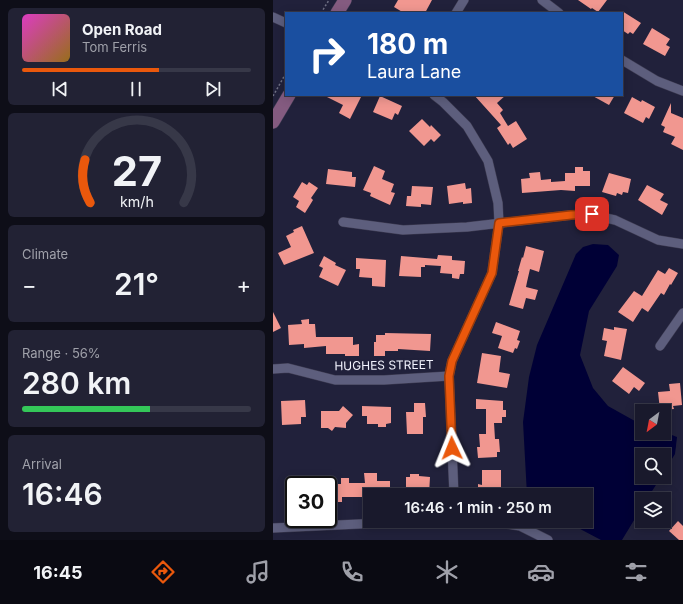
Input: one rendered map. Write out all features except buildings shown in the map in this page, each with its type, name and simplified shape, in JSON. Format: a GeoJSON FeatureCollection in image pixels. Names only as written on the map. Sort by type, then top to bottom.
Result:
{"type":"FeatureCollection","features":[{"type":"Feature","properties":{"kind":"main road"},"geometry":{"type":"LineString","coordinates":[[338,12],[345,0]]}},
{"type":"Feature","properties":{"kind":"main road"},"geometry":{"type":"LineString","coordinates":[[273,122],[288,96]]}},
{"type":"Feature","properties":{"kind":"street"},"geometry":{"type":"LineString","coordinates":[[457,12],[464,0]]}},
{"type":"Feature","properties":{"kind":"street"},"geometry":{"type":"LineString","coordinates":[[542,0],[558,12]]}},
{"type":"Feature","properties":{"kind":"street"},"geometry":{"type":"LineString","coordinates":[[273,17],[285,23]]}},
{"type":"Feature","properties":{"kind":"street"},"geometry":{"type":"LineString","coordinates":[[623,61],[657,81],[683,91]]}},
{"type":"Feature","properties":{"kind":"street"},"geometry":{"type":"LineString","coordinates":[[435,96],[467,126],[488,161],[498,203],[499,223],[492,273],[452,361],[449,376],[454,488]]}},
{"type":"Feature","properties":{"kind":"street"},"geometry":{"type":"LineString","coordinates":[[343,222],[403,230],[467,227],[592,214],[615,220],[658,240],[683,244]]}},
{"type":"Feature","properties":{"kind":"street"},"geometry":{"type":"LineString","coordinates":[[660,346],[683,313]]}},
{"type":"Feature","properties":{"kind":"street","name":"HUGHES STREET"},"geometry":{"type":"LineString","coordinates":[[273,369],[288,368],[335,380],[384,380],[449,376]]}},
{"type":"Feature","properties":{"kind":"street"},"geometry":{"type":"LineString","coordinates":[[273,528],[363,524]]}},
{"type":"Feature","properties":{"kind":"street"},"geometry":{"type":"LineString","coordinates":[[524,528],[548,540]]}},
{"type":"Feature","properties":{"kind":"path"},"geometry":{"type":"LineString","coordinates":[[322,12],[329,0]]}},
{"type":"Feature","properties":{"kind":"path"},"geometry":{"type":"LineString","coordinates":[[273,96],[285,76]]}},
{"type":"Feature","properties":{"kind":"shaded area"},"geometry":{"type":"Polygon","coordinates":[[[593,244],[608,245],[619,255],[617,266],[589,311],[580,355],[593,388],[608,406],[635,421],[635,440],[671,440],[671,435],[677,437],[675,454],[671,461],[671,448],[635,448],[635,484],[657,484],[651,492],[635,492],[635,519],[622,540],[601,540],[578,528],[593,528],[593,488],[527,488],[523,422],[529,377],[537,345],[576,254],[583,247],[593,244]]]}},
{"type":"Feature","properties":{"kind":"route"},"geometry":{"type":"LineString","coordinates":[[452,448],[449,376],[452,361],[492,273],[499,223],[592,214]]}}]}
